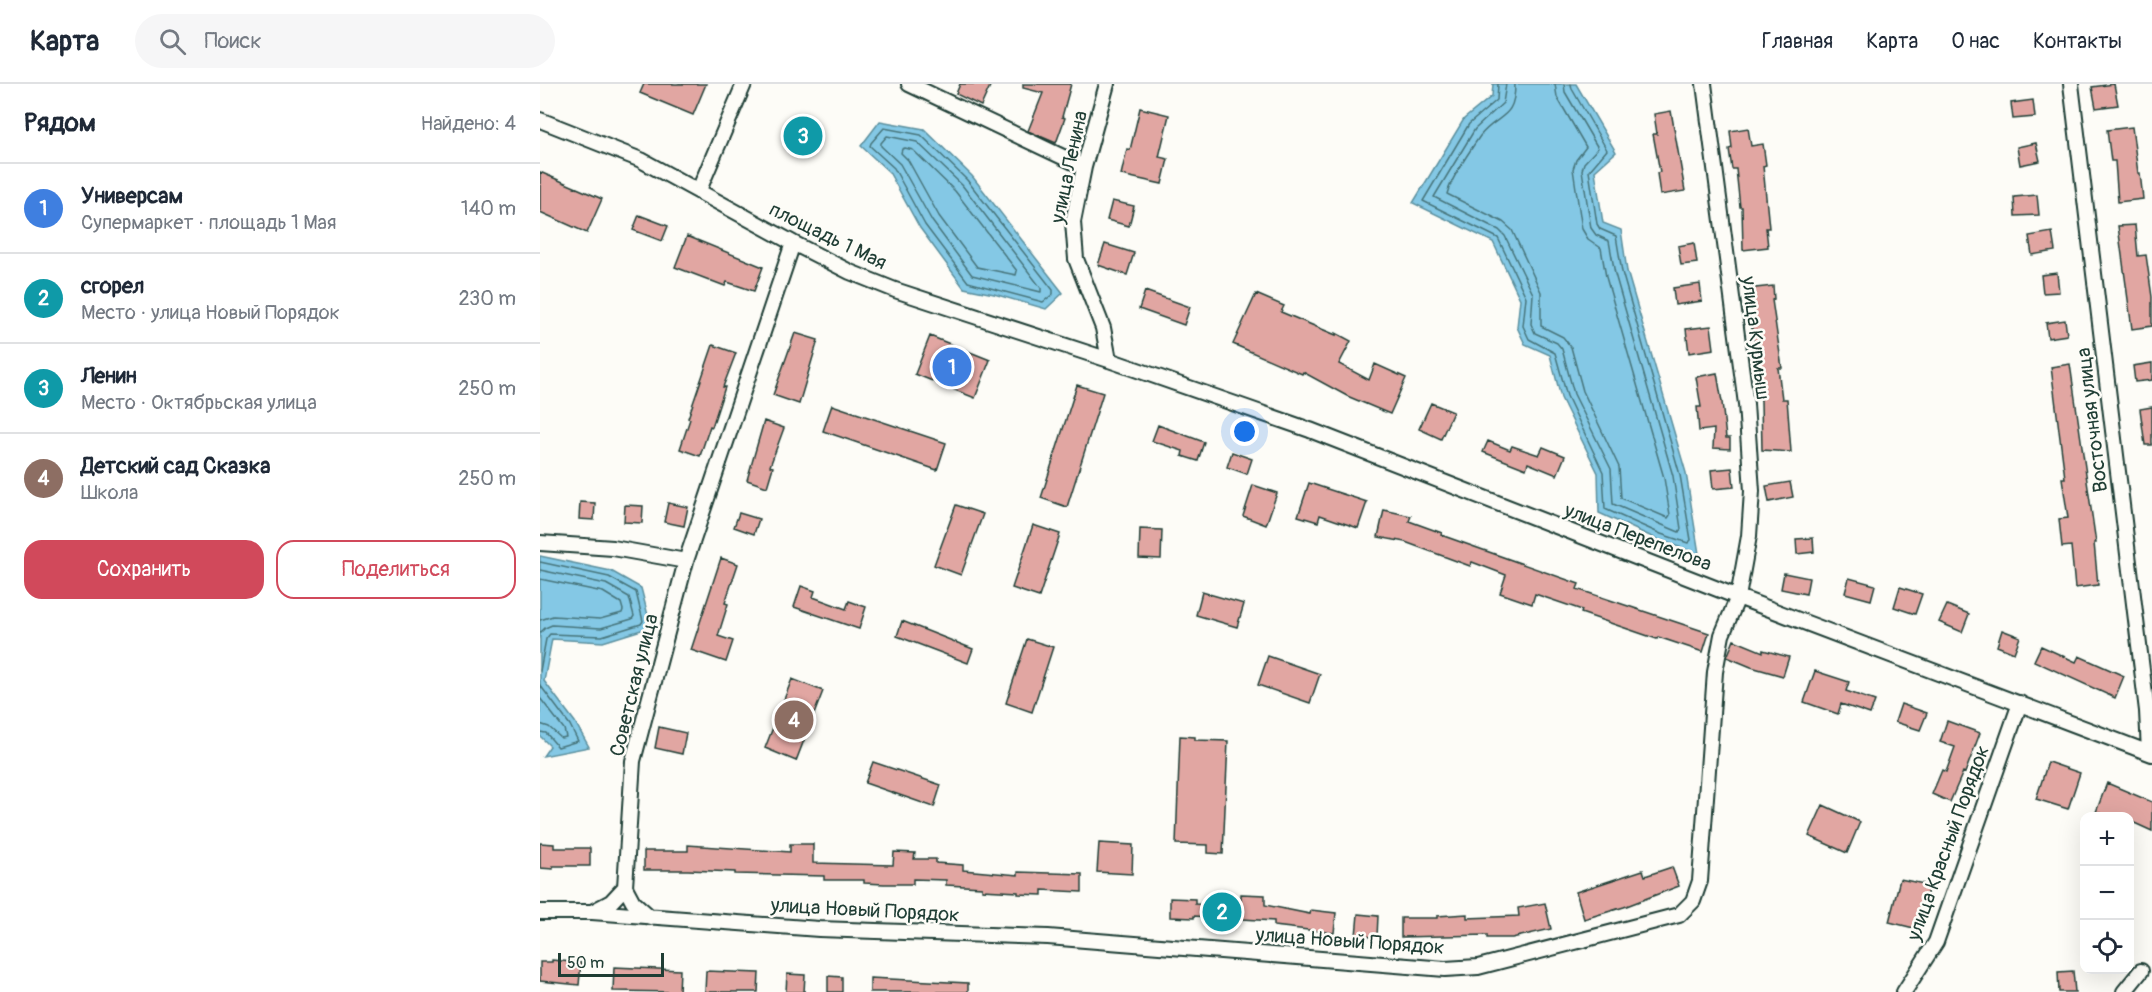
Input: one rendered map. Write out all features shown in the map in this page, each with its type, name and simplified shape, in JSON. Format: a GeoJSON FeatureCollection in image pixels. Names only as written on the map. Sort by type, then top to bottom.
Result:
{"type":"FeatureCollection","features":[{"type":"Feature","properties":{"kind":"street"},"geometry":{"type":"LineString","coordinates":[[699,190],[744,84]]}},
{"type":"Feature","properties":{"kind":"street"},"geometry":{"type":"LineString","coordinates":[[909,84],[1084,167]]}},
{"type":"Feature","properties":{"kind":"street","name":"улица Ленина"},"geometry":{"type":"LineString","coordinates":[[1107,84],[1084,167],[1073,222],[1076,259],[1103,328],[1109,360]]}},
{"type":"Feature","properties":{"kind":"street","name":"улица Курмыш"},"geometry":{"type":"LineString","coordinates":[[1704,84],[1746,404],[1752,491],[1749,536],[1738,597]]}},
{"type":"Feature","properties":{"kind":"street","name":"Восточная улица"},"geometry":{"type":"LineString","coordinates":[[2071,84],[2147,711],[2150,753]]}},
{"type":"Feature","properties":{"kind":"street","name":"площадь 1 Мая"},"geometry":{"type":"LineString","coordinates":[[540,120],[641,160],[850,272],[894,290],[1109,360]]}},
{"type":"Feature","properties":{"kind":"street","name":"Советская улица"},"geometry":{"type":"LineString","coordinates":[[625,887],[633,761],[686,561],[793,243]]}},
{"type":"Feature","properties":{"kind":"street","name":"улица Перепелова"},"geometry":{"type":"LineString","coordinates":[[1109,360],[1310,430],[1738,597],[2150,753]]}},
{"type":"Feature","properties":{"kind":"street"},"geometry":{"type":"LineString","coordinates":[[540,543],[613,548],[686,561]]}},
{"type":"Feature","properties":{"kind":"street","name":"улица Новый Порядок"},"geometry":{"type":"LineString","coordinates":[[540,912],[592,912],[651,918],[819,928],[1048,937],[1445,969],[1478,967],[1679,915],[1693,901],[1700,881],[1715,672],[1722,635],[1738,597]]}},
{"type":"Feature","properties":{"kind":"street","name":"улица Красный Порядок"},"geometry":{"type":"LineString","coordinates":[[1904,992],[1936,942],[2020,703]]}},
{"type":"Feature","properties":{"kind":"street"},"geometry":{"type":"LineString","coordinates":[[592,912],[611,902],[625,887],[633,902],[651,918]]}},
{"type":"Feature","properties":{"kind":"street"},"geometry":{"type":"LineString","coordinates":[[2124,992],[2141,970]]}},
{"type":"Feature","properties":{"kind":"water"},"geometry":{"type":"Polygon","coordinates":[[[1493,84],[1576,84],[1616,152],[1595,171],[1603,223],[1621,230],[1627,271],[1686,473],[1699,554],[1659,540],[1599,513],[1598,473],[1561,398],[1550,355],[1525,344],[1517,327],[1520,299],[1493,242],[1413,203],[1464,119],[1492,96],[1493,84]]]}},
{"type":"Feature","properties":{"kind":"water"},"geometry":{"type":"Polygon","coordinates":[[[880,121],[924,129],[972,176],[1063,293],[1046,309],[964,288],[920,228],[889,172],[861,146],[880,121]]]}},
{"type":"Feature","properties":{"kind":"water"},"geometry":{"type":"Polygon","coordinates":[[[540,556],[611,571],[641,588],[651,627],[603,642],[552,639],[544,681],[575,722],[589,747],[543,756],[550,746],[540,736],[540,556]]]}},
{"type":"Feature","properties":{"kind":"building"},"geometry":{"type":"Polygon","coordinates":[[[644,84],[706,84],[693,115],[640,93],[644,84]]]}},
{"type":"Feature","properties":{"kind":"building"},"geometry":{"type":"Polygon","coordinates":[[[960,84],[991,84],[981,106],[956,94],[960,84]]]}},
{"type":"Feature","properties":{"kind":"building"},"geometry":{"type":"Polygon","coordinates":[[[1023,84],[1071,84],[1062,117],[1065,118],[1056,143],[1028,131],[1043,93],[1023,88],[1023,84]]]}},
{"type":"Feature","properties":{"kind":"building"},"geometry":{"type":"Polygon","coordinates":[[[2114,84],[2118,105],[2096,108],[2092,87],[2114,84]]]}},
{"type":"Feature","properties":{"kind":"building"},"geometry":{"type":"Polygon","coordinates":[[[2033,100],[2035,117],[2013,119],[2011,103],[2033,100]]]}},
{"type":"Feature","properties":{"kind":"building"},"geometry":{"type":"Polygon","coordinates":[[[1140,108],[1169,115],[1159,157],[1168,159],[1162,184],[1121,175],[1127,149],[1130,150],[1140,108]]]}},
{"type":"Feature","properties":{"kind":"building"},"geometry":{"type":"Polygon","coordinates":[[[1671,111],[1685,191],[1660,195],[1657,173],[1660,172],[1653,134],[1657,134],[1654,114],[1671,111]]]}},
{"type":"Feature","properties":{"kind":"building"},"geometry":{"type":"Polygon","coordinates":[[[2132,127],[2143,199],[2118,202],[2115,161],[2111,161],[2107,130],[2132,127]]]}},
{"type":"Feature","properties":{"kind":"building"},"geometry":{"type":"Polygon","coordinates":[[[1748,128],[1751,146],[1763,144],[1769,228],[1766,228],[1768,247],[1743,250],[1742,207],[1740,207],[1736,169],[1732,169],[1729,149],[1732,148],[1730,131],[1748,128]]]}},
{"type":"Feature","properties":{"kind":"building"},"geometry":{"type":"Polygon","coordinates":[[[2036,143],[2040,161],[2020,165],[2017,147],[2036,143]]]}},
{"type":"Feature","properties":{"kind":"building"},"geometry":{"type":"Polygon","coordinates":[[[540,172],[602,199],[587,233],[540,212],[540,172]]]}},
{"type":"Feature","properties":{"kind":"building"},"geometry":{"type":"Polygon","coordinates":[[[2037,195],[2039,215],[2015,216],[2014,197],[2037,195]]]}},
{"type":"Feature","properties":{"kind":"building"},"geometry":{"type":"Polygon","coordinates":[[[1112,201],[1134,206],[1129,226],[1107,220],[1112,201]]]}},
{"type":"Feature","properties":{"kind":"building"},"geometry":{"type":"Polygon","coordinates":[[[639,215],[668,226],[662,241],[633,230],[639,215]]]}},
{"type":"Feature","properties":{"kind":"building"},"geometry":{"type":"Polygon","coordinates":[[[2135,225],[2138,256],[2146,255],[2152,297],[2152,326],[2132,329],[2118,226],[2135,225]]]}},
{"type":"Feature","properties":{"kind":"building"},"geometry":{"type":"Polygon","coordinates":[[[2052,232],[2055,251],[2032,255],[2029,236],[2052,232]]]}},
{"type":"Feature","properties":{"kind":"building"},"geometry":{"type":"Polygon","coordinates":[[[687,236],[763,267],[754,291],[727,282],[725,286],[675,267],[687,236]]]}},
{"type":"Feature","properties":{"kind":"building"},"geometry":{"type":"Polygon","coordinates":[[[1694,243],[1697,263],[1681,265],[1678,246],[1694,243]]]}},
{"type":"Feature","properties":{"kind":"building"},"geometry":{"type":"Polygon","coordinates":[[[1105,244],[1134,253],[1127,275],[1098,265],[1105,244]]]}},
{"type":"Feature","properties":{"kind":"building"},"geometry":{"type":"Polygon","coordinates":[[[2057,273],[2059,292],[2043,293],[2041,275],[2057,273]]]}},
{"type":"Feature","properties":{"kind":"building"},"geometry":{"type":"Polygon","coordinates":[[[1700,284],[1702,301],[1675,305],[1673,288],[1700,284]]]}},
{"type":"Feature","properties":{"kind":"building"},"geometry":{"type":"Polygon","coordinates":[[[1773,286],[1774,299],[1772,300],[1782,368],[1778,368],[1782,399],[1787,399],[1791,452],[1762,450],[1761,401],[1747,289],[1773,286]]]}},
{"type":"Feature","properties":{"kind":"building"},"geometry":{"type":"Polygon","coordinates":[[[1145,291],[1190,307],[1184,325],[1139,309],[1145,291]]]}},
{"type":"Feature","properties":{"kind":"building"},"geometry":{"type":"Polygon","coordinates":[[[1256,294],[1284,306],[1281,312],[1351,341],[1339,364],[1369,380],[1375,364],[1406,378],[1390,414],[1347,396],[1303,372],[1302,374],[1233,344],[1256,294]]]}},
{"type":"Feature","properties":{"kind":"building"},"geometry":{"type":"Polygon","coordinates":[[[2065,320],[2067,335],[2048,338],[2046,323],[2065,320]]]}},
{"type":"Feature","properties":{"kind":"building"},"geometry":{"type":"Polygon","coordinates":[[[1711,326],[1714,349],[1689,353],[1686,329],[1711,326]]]}},
{"type":"Feature","properties":{"kind":"building"},"geometry":{"type":"Polygon","coordinates":[[[795,333],[818,340],[799,404],[773,395],[795,333]]]}},
{"type":"Feature","properties":{"kind":"building"},"geometry":{"type":"Polygon","coordinates":[[[930,336],[990,360],[975,398],[915,374],[930,336]]]}},
{"type":"Feature","properties":{"kind":"building"},"geometry":{"type":"Polygon","coordinates":[[[713,345],[736,353],[700,456],[680,449],[713,345]]]}},
{"type":"Feature","properties":{"kind":"building"},"geometry":{"type":"Polygon","coordinates":[[[2152,363],[2152,380],[2135,382],[2133,366],[2152,363]]]}},
{"type":"Feature","properties":{"kind":"building"},"geometry":{"type":"Polygon","coordinates":[[[2070,364],[2096,543],[2094,543],[2098,585],[2075,588],[2071,546],[2062,547],[2059,519],[2068,518],[2051,367],[2070,364]]]}},
{"type":"Feature","properties":{"kind":"building"},"geometry":{"type":"Polygon","coordinates":[[[1717,373],[1726,438],[1730,438],[1730,449],[1713,448],[1714,429],[1699,431],[1697,407],[1701,407],[1696,377],[1717,373]]]}},
{"type":"Feature","properties":{"kind":"building"},"geometry":{"type":"Polygon","coordinates":[[[1077,385],[1103,393],[1067,507],[1041,498],[1077,385]]]}},
{"type":"Feature","properties":{"kind":"building"},"geometry":{"type":"Polygon","coordinates":[[[1431,403],[1453,412],[1441,439],[1419,429],[1431,403]]]}},
{"type":"Feature","properties":{"kind":"building"},"geometry":{"type":"Polygon","coordinates":[[[832,405],[946,443],[937,470],[823,431],[832,405]]]}},
{"type":"Feature","properties":{"kind":"building"},"geometry":{"type":"Polygon","coordinates":[[[2152,407],[2152,445],[2145,445],[2140,409],[2152,407]]]}},
{"type":"Feature","properties":{"kind":"building"},"geometry":{"type":"Polygon","coordinates":[[[764,421],[784,428],[770,466],[773,467],[767,487],[747,480],[764,421]]]}},
{"type":"Feature","properties":{"kind":"building"},"geometry":{"type":"Polygon","coordinates":[[[1158,425],[1204,442],[1198,461],[1182,456],[1183,451],[1152,441],[1158,425]]]}},
{"type":"Feature","properties":{"kind":"building"},"geometry":{"type":"Polygon","coordinates":[[[1488,441],[1510,450],[1512,446],[1539,455],[1543,447],[1565,456],[1557,475],[1528,463],[1526,469],[1483,452],[1488,441]]]}},
{"type":"Feature","properties":{"kind":"building"},"geometry":{"type":"Polygon","coordinates":[[[1232,452],[1252,459],[1247,474],[1227,467],[1232,452]]]}},
{"type":"Feature","properties":{"kind":"building"},"geometry":{"type":"Polygon","coordinates":[[[1732,468],[1734,487],[1713,489],[1711,470],[1732,468]]]}},
{"type":"Feature","properties":{"kind":"building"},"geometry":{"type":"Polygon","coordinates":[[[1790,482],[1793,497],[1769,502],[1766,486],[1790,482]]]}},
{"type":"Feature","properties":{"kind":"building"},"geometry":{"type":"Polygon","coordinates":[[[1309,483],[1367,502],[1358,528],[1320,515],[1318,522],[1298,516],[1309,483]]]}},
{"type":"Feature","properties":{"kind":"building"},"geometry":{"type":"Polygon","coordinates":[[[1253,485],[1277,493],[1266,525],[1243,516],[1253,485]]]}},
{"type":"Feature","properties":{"kind":"building"},"geometry":{"type":"Polygon","coordinates":[[[580,502],[595,503],[594,520],[579,519],[580,502]]]}},
{"type":"Feature","properties":{"kind":"building"},"geometry":{"type":"Polygon","coordinates":[[[668,503],[688,507],[684,526],[664,522],[668,503]]]}},
{"type":"Feature","properties":{"kind":"building"},"geometry":{"type":"Polygon","coordinates":[[[625,505],[643,506],[642,523],[624,522],[625,505]]]}},
{"type":"Feature","properties":{"kind":"building"},"geometry":{"type":"Polygon","coordinates":[[[956,505],[983,514],[961,575],[934,565],[956,505]]]}},
{"type":"Feature","properties":{"kind":"building"},"geometry":{"type":"Polygon","coordinates":[[[1384,510],[1411,516],[1409,521],[1442,533],[1441,535],[1579,584],[1577,589],[1709,633],[1703,652],[1581,613],[1582,610],[1535,594],[1532,604],[1500,593],[1506,575],[1472,562],[1470,566],[1405,542],[1378,537],[1384,510]]]}},
{"type":"Feature","properties":{"kind":"building"},"geometry":{"type":"Polygon","coordinates":[[[739,513],[759,519],[754,534],[734,527],[739,513]]]}},
{"type":"Feature","properties":{"kind":"building"},"geometry":{"type":"Polygon","coordinates":[[[1033,525],[1060,534],[1039,597],[1012,588],[1033,525]]]}},
{"type":"Feature","properties":{"kind":"building"},"geometry":{"type":"Polygon","coordinates":[[[1140,529],[1162,530],[1161,559],[1139,558],[1140,529]]]}},
{"type":"Feature","properties":{"kind":"building"},"geometry":{"type":"Polygon","coordinates":[[[1813,538],[1814,552],[1797,554],[1796,539],[1813,538]]]}},
{"type":"Feature","properties":{"kind":"building"},"geometry":{"type":"Polygon","coordinates":[[[721,558],[738,564],[725,603],[728,604],[718,636],[733,641],[726,662],[691,650],[721,558]]]}},
{"type":"Feature","properties":{"kind":"building"},"geometry":{"type":"Polygon","coordinates":[[[1784,573],[1809,578],[1806,594],[1781,589],[1784,573]]]}},
{"type":"Feature","properties":{"kind":"building"},"geometry":{"type":"Polygon","coordinates":[[[1849,578],[1875,585],[1871,600],[1845,593],[1849,578]]]}},
{"type":"Feature","properties":{"kind":"building"},"geometry":{"type":"Polygon","coordinates":[[[801,586],[815,591],[813,597],[846,609],[849,601],[866,607],[859,629],[794,607],[801,586]]]}},
{"type":"Feature","properties":{"kind":"building"},"geometry":{"type":"Polygon","coordinates":[[[1900,587],[1922,594],[1915,614],[1894,607],[1900,587]]]}},
{"type":"Feature","properties":{"kind":"building"},"geometry":{"type":"Polygon","coordinates":[[[1202,592],[1244,604],[1237,627],[1196,615],[1202,592]]]}},
{"type":"Feature","properties":{"kind":"building"},"geometry":{"type":"Polygon","coordinates":[[[1947,605],[1969,614],[1962,632],[1939,622],[1947,605]]]}},
{"type":"Feature","properties":{"kind":"building"},"geometry":{"type":"Polygon","coordinates":[[[902,621],[973,649],[968,663],[897,636],[902,621]]]}},
{"type":"Feature","properties":{"kind":"building"},"geometry":{"type":"Polygon","coordinates":[[[2002,630],[2020,637],[2014,653],[1997,646],[2002,630]]]}},
{"type":"Feature","properties":{"kind":"building"},"geometry":{"type":"Polygon","coordinates":[[[1027,639],[1053,647],[1032,712],[1006,703],[1027,639]]]}},
{"type":"Feature","properties":{"kind":"building"},"geometry":{"type":"Polygon","coordinates":[[[1734,640],[1763,652],[1763,650],[1789,657],[1783,676],[1727,657],[1734,640]]]}},
{"type":"Feature","properties":{"kind":"building"},"geometry":{"type":"Polygon","coordinates":[[[2041,646],[2076,662],[2079,656],[2124,676],[2115,698],[2034,661],[2041,646]]]}},
{"type":"Feature","properties":{"kind":"building"},"geometry":{"type":"Polygon","coordinates":[[[1268,656],[1320,674],[1310,703],[1258,685],[1268,656]]]}},
{"type":"Feature","properties":{"kind":"building"},"geometry":{"type":"Polygon","coordinates":[[[1815,671],[1849,682],[1846,691],[1875,701],[1870,714],[1841,704],[1838,714],[1804,702],[1815,671]]]}},
{"type":"Feature","properties":{"kind":"building"},"geometry":{"type":"Polygon","coordinates":[[[792,679],[823,691],[796,761],[765,748],[792,679]]]}},
{"type":"Feature","properties":{"kind":"building"},"geometry":{"type":"Polygon","coordinates":[[[1901,704],[1927,713],[1920,730],[1895,722],[1901,704]]]}},
{"type":"Feature","properties":{"kind":"building"},"geometry":{"type":"Polygon","coordinates":[[[1947,721],[1980,733],[1965,773],[1963,772],[1950,802],[1932,794],[1942,770],[1946,772],[1955,747],[1940,742],[1947,721]]]}},
{"type":"Feature","properties":{"kind":"building"},"geometry":{"type":"Polygon","coordinates":[[[659,727],[686,733],[682,754],[655,748],[659,727]]]}},
{"type":"Feature","properties":{"kind":"building"},"geometry":{"type":"Polygon","coordinates":[[[1180,736],[1195,737],[1195,740],[1228,741],[1223,854],[1208,853],[1208,845],[1176,844],[1180,736]]]}},
{"type":"Feature","properties":{"kind":"building"},"geometry":{"type":"Polygon","coordinates":[[[873,762],[941,785],[934,807],[865,783],[873,762]]]}},
{"type":"Feature","properties":{"kind":"building"},"geometry":{"type":"Polygon","coordinates":[[[2048,762],[2080,773],[2068,809],[2036,799],[2048,762]]]}},
{"type":"Feature","properties":{"kind":"building"},"geometry":{"type":"Polygon","coordinates":[[[2107,783],[2152,802],[2152,831],[2134,823],[2134,812],[2096,812],[2107,783]]]}},
{"type":"Feature","properties":{"kind":"building"},"geometry":{"type":"Polygon","coordinates":[[[1823,805],[1860,822],[1847,853],[1809,836],[1823,805]]]}},
{"type":"Feature","properties":{"kind":"building"},"geometry":{"type":"Polygon","coordinates":[[[540,843],[554,844],[554,848],[590,848],[590,866],[540,868],[540,843]]]}},
{"type":"Feature","properties":{"kind":"building"},"geometry":{"type":"Polygon","coordinates":[[[1099,843],[1133,845],[1132,874],[1097,872],[1099,843]]]}},
{"type":"Feature","properties":{"kind":"building"},"geometry":{"type":"Polygon","coordinates":[[[790,844],[813,844],[813,863],[893,865],[894,852],[915,853],[914,859],[936,859],[936,863],[963,865],[963,870],[1018,875],[1018,872],[1082,874],[1082,892],[1042,890],[1042,895],[1018,894],[1018,892],[982,890],[982,887],[946,885],[946,880],[913,879],[913,884],[884,884],[864,883],[864,880],[824,880],[824,876],[644,870],[644,851],[688,851],[688,845],[790,852],[790,844]]]}},
{"type":"Feature","properties":{"kind":"building"},"geometry":{"type":"Polygon","coordinates":[[[1672,867],[1679,886],[1584,919],[1576,892],[1643,870],[1645,876],[1672,867]]]}},
{"type":"Feature","properties":{"kind":"building"},"geometry":{"type":"Polygon","coordinates":[[[1900,879],[1929,885],[1918,929],[1889,922],[1900,879]]]}},
{"type":"Feature","properties":{"kind":"building"},"geometry":{"type":"Polygon","coordinates":[[[1241,894],[1265,895],[1265,905],[1310,914],[1311,910],[1336,913],[1334,933],[1274,926],[1274,921],[1194,916],[1194,918],[1170,917],[1170,898],[1195,899],[1195,904],[1241,906],[1241,894]]]}},
{"type":"Feature","properties":{"kind":"building"},"geometry":{"type":"Polygon","coordinates":[[[1545,903],[1551,929],[1512,938],[1487,938],[1487,935],[1401,937],[1401,918],[1437,918],[1437,916],[1467,914],[1467,918],[1519,916],[1518,908],[1545,903]]]}},
{"type":"Feature","properties":{"kind":"building"},"geometry":{"type":"Polygon","coordinates":[[[1358,914],[1378,916],[1377,937],[1356,936],[1358,914]]]}},
{"type":"Feature","properties":{"kind":"building"},"geometry":{"type":"Polygon","coordinates":[[[552,960],[581,963],[579,985],[540,981],[540,962],[552,962],[552,960]]]}},
{"type":"Feature","properties":{"kind":"building"},"geometry":{"type":"Polygon","coordinates":[[[614,967],[680,970],[679,992],[613,991],[614,967]]]}},
{"type":"Feature","properties":{"kind":"building"},"geometry":{"type":"Polygon","coordinates":[[[706,971],[759,973],[758,992],[705,992],[706,971]]]}},
{"type":"Feature","properties":{"kind":"building"},"geometry":{"type":"Polygon","coordinates":[[[2073,971],[2075,992],[2059,992],[2058,972],[2073,971]]]}},
{"type":"Feature","properties":{"kind":"building"},"geometry":{"type":"Polygon","coordinates":[[[787,974],[805,975],[804,992],[786,992],[787,974]]]}},
{"type":"Feature","properties":{"kind":"building"},"geometry":{"type":"Polygon","coordinates":[[[828,976],[842,977],[842,992],[828,992],[828,976]]]}},
{"type":"Feature","properties":{"kind":"building"},"geometry":{"type":"Polygon","coordinates":[[[870,978],[968,983],[968,992],[870,992],[870,978]]]}},
{"type":"Feature","properties":{"kind":"place","name":"Ленин"},"geometry":{"type":"Point","coordinates":[803,136]}},
{"type":"Feature","properties":{"kind":"place","name":"Универсам"},"geometry":{"type":"Point","coordinates":[952,367]}},
{"type":"Feature","properties":{"kind":"place","name":"Детский сад Сказка"},"geometry":{"type":"Point","coordinates":[794,720]}},
{"type":"Feature","properties":{"kind":"place","name":"сгорел"},"geometry":{"type":"Point","coordinates":[1222,912]}}]}
